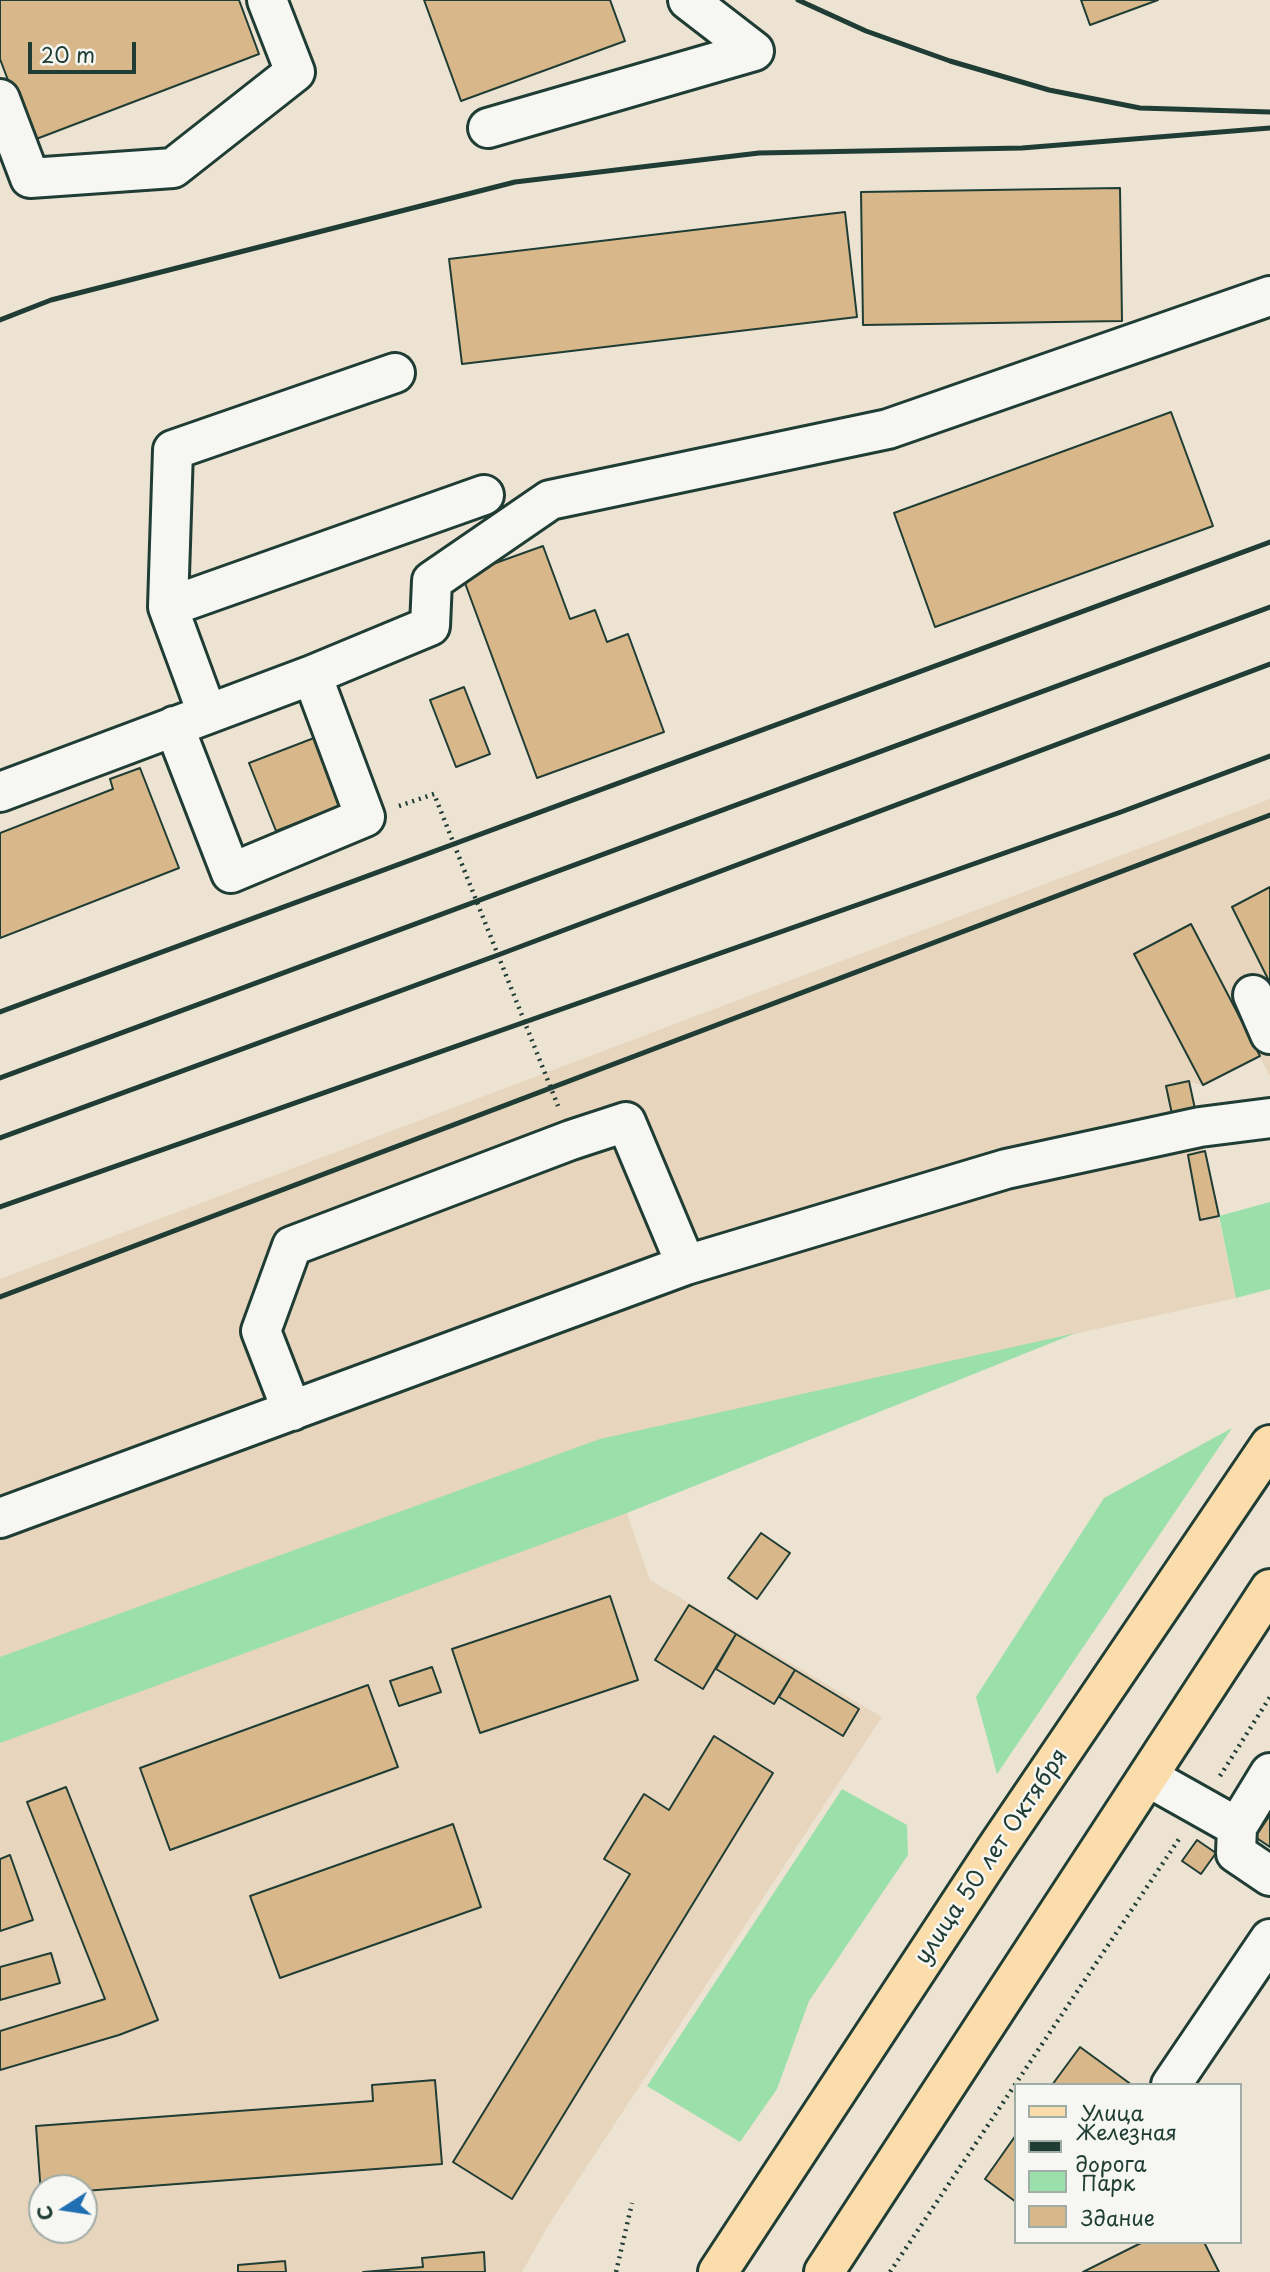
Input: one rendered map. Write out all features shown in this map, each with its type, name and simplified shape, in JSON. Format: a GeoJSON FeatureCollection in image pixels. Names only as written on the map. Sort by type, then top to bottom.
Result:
{"type":"FeatureCollection","features":[{"type":"Feature","properties":{"kind":"main road","name":"улица 50 лет Октября"},"geometry":{"type":"LineString","coordinates":[[718,2272],[996,1849],[1264,1465]]}},
{"type":"Feature","properties":{"kind":"main road"},"geometry":{"type":"LineString","coordinates":[[824,2272],[1270,1589]]}},
{"type":"Feature","properties":{"kind":"lane"},"geometry":{"type":"LineString","coordinates":[[0,99],[30,178],[173,168],[295,72],[267,0]]}},
{"type":"Feature","properties":{"kind":"lane"},"geometry":{"type":"LineString","coordinates":[[488,128],[754,51],[688,0]]}},
{"type":"Feature","properties":{"kind":"lane"},"geometry":{"type":"LineString","coordinates":[[0,792],[312,675],[430,626],[432,581],[550,500],[888,429],[1270,296]]}},
{"type":"Feature","properties":{"kind":"lane"},"geometry":{"type":"LineString","coordinates":[[312,675],[365,817],[231,873],[191,719],[167,607],[173,450],[395,373]]}},
{"type":"Feature","properties":{"kind":"lane"},"geometry":{"type":"LineString","coordinates":[[167,607],[484,495]]}},
{"type":"Feature","properties":{"kind":"lane"},"geometry":{"type":"LineString","coordinates":[[1253,995],[1270,1034]]}},
{"type":"Feature","properties":{"kind":"lane"},"geometry":{"type":"LineString","coordinates":[[0,1518],[686,1265],[1006,1169],[1200,1127],[1270,1118]]}},
{"type":"Feature","properties":{"kind":"lane"},"geometry":{"type":"LineString","coordinates":[[292,1411],[261,1331],[292,1246],[571,1140],[626,1122],[686,1265]]}},
{"type":"Feature","properties":{"kind":"lane"},"geometry":{"type":"LineString","coordinates":[[1270,1773],[1237,1827],[1236,1853],[1270,1876]]}},
{"type":"Feature","properties":{"kind":"lane"},"geometry":{"type":"LineString","coordinates":[[1148,1777],[1237,1827]]}},
{"type":"Feature","properties":{"kind":"lane"},"geometry":{"type":"LineString","coordinates":[[1172,2083],[1270,1939]]}},
{"type":"Feature","properties":{"kind":"path"},"geometry":{"type":"LineString","coordinates":[[365,817],[434,794],[571,1140]]}},
{"type":"Feature","properties":{"kind":"path"},"geometry":{"type":"LineString","coordinates":[[1016,2083],[1201,1806],[1270,1697]]}},
{"type":"Feature","properties":{"kind":"path"},"geometry":{"type":"LineString","coordinates":[[890,2272],[1014,2086]]}},
{"type":"Feature","properties":{"kind":"path"},"geometry":{"type":"LineString","coordinates":[[616,2272],[632,2203]]}},
{"type":"Feature","properties":{"kind":"shaded area"},"geometry":{"type":"Polygon","coordinates":[[[1270,799],[1270,1076],[1259,1056],[1203,1085],[1189,1082],[1236,1298],[601,1439],[650,1580],[882,1717],[551,2221],[522,2272],[0,2272],[0,1279],[1270,799]]]}},
{"type":"Feature","properties":{"kind":"green space"},"geometry":{"type":"Polygon","coordinates":[[[1270,1202],[1270,1289],[1236,1298],[1219,1216],[1270,1202]]]}},
{"type":"Feature","properties":{"kind":"green space"},"geometry":{"type":"Polygon","coordinates":[[[1076,1333],[627,1513],[0,1743],[0,1657],[600,1439],[1076,1333]]]}},
{"type":"Feature","properties":{"kind":"green space"},"geometry":{"type":"Polygon","coordinates":[[[1232,1428],[997,1774],[976,1697],[1104,1498],[1232,1428]]]}},
{"type":"Feature","properties":{"kind":"green space"},"geometry":{"type":"Polygon","coordinates":[[[842,1789],[907,1825],[908,1855],[809,2001],[777,2089],[740,2142],[647,2086],[842,1789]]]}},
{"type":"Feature","properties":{"kind":"building"},"geometry":{"type":"Polygon","coordinates":[[[0,0],[239,0],[259,54],[31,141],[0,59],[0,0]]]}},
{"type":"Feature","properties":{"kind":"building"},"geometry":{"type":"Polygon","coordinates":[[[424,0],[610,0],[625,41],[461,101],[424,0]]]}},
{"type":"Feature","properties":{"kind":"building"},"geometry":{"type":"Polygon","coordinates":[[[1081,0],[1158,0],[1090,25],[1081,0]]]}},
{"type":"Feature","properties":{"kind":"building"},"geometry":{"type":"Polygon","coordinates":[[[1120,188],[1122,321],[863,325],[861,192],[1120,188]]]}},
{"type":"Feature","properties":{"kind":"building"},"geometry":{"type":"Polygon","coordinates":[[[845,212],[857,317],[462,364],[449,259],[845,212]]]}},
{"type":"Feature","properties":{"kind":"building"},"geometry":{"type":"Polygon","coordinates":[[[1171,412],[1213,526],[935,627],[894,513],[1171,412]]]}},
{"type":"Feature","properties":{"kind":"building"},"geometry":{"type":"Polygon","coordinates":[[[543,546],[570,619],[595,610],[607,642],[628,634],[664,732],[537,778],[462,575],[543,546]]]}},
{"type":"Feature","properties":{"kind":"building"},"geometry":{"type":"Polygon","coordinates":[[[464,687],[490,754],[456,767],[430,700],[464,687]]]}},
{"type":"Feature","properties":{"kind":"building"},"geometry":{"type":"Polygon","coordinates":[[[314,738],[340,806],[276,831],[249,763],[314,738]]]}},
{"type":"Feature","properties":{"kind":"building"},"geometry":{"type":"Polygon","coordinates":[[[140,768],[179,868],[0,938],[0,833],[113,789],[110,779],[140,768]]]}},
{"type":"Feature","properties":{"kind":"building"},"geometry":{"type":"Polygon","coordinates":[[[1270,887],[1270,983],[1232,907],[1270,887]]]}},
{"type":"Feature","properties":{"kind":"building"},"geometry":{"type":"Polygon","coordinates":[[[1191,924],[1260,1056],[1203,1085],[1134,954],[1191,924]]]}},
{"type":"Feature","properties":{"kind":"building"},"geometry":{"type":"Polygon","coordinates":[[[1189,1081],[1195,1109],[1172,1114],[1166,1086],[1189,1081]]]}},
{"type":"Feature","properties":{"kind":"building"},"geometry":{"type":"Polygon","coordinates":[[[1205,1151],[1219,1216],[1200,1220],[1188,1155],[1205,1151]]]}},
{"type":"Feature","properties":{"kind":"building"},"geometry":{"type":"Polygon","coordinates":[[[761,1533],[790,1553],[757,1599],[728,1578],[761,1533]]]}},
{"type":"Feature","properties":{"kind":"building"},"geometry":{"type":"Polygon","coordinates":[[[610,1596],[638,1680],[480,1733],[452,1649],[610,1596]]]}},
{"type":"Feature","properties":{"kind":"building"},"geometry":{"type":"Polygon","coordinates":[[[689,1605],[736,1634],[703,1689],[655,1660],[689,1605]]]}},
{"type":"Feature","properties":{"kind":"building"},"geometry":{"type":"Polygon","coordinates":[[[736,1634],[795,1670],[774,1704],[716,1669],[736,1634]]]}},
{"type":"Feature","properties":{"kind":"building"},"geometry":{"type":"Polygon","coordinates":[[[432,1667],[441,1692],[399,1706],[390,1681],[432,1667]]]}},
{"type":"Feature","properties":{"kind":"building"},"geometry":{"type":"Polygon","coordinates":[[[795,1670],[859,1709],[843,1736],[779,1697],[795,1670]]]}},
{"type":"Feature","properties":{"kind":"building"},"geometry":{"type":"Polygon","coordinates":[[[368,1685],[398,1767],[170,1850],[140,1768],[368,1685]]]}},
{"type":"Feature","properties":{"kind":"building"},"geometry":{"type":"Polygon","coordinates":[[[714,1736],[773,1773],[512,2199],[453,2162],[630,1874],[604,1859],[644,1794],[669,1810],[714,1736]]]}},
{"type":"Feature","properties":{"kind":"building"},"geometry":{"type":"Polygon","coordinates":[[[66,1787],[158,2020],[119,2035],[0,2070],[0,2031],[105,1999],[27,1802],[66,1787]]]}},
{"type":"Feature","properties":{"kind":"building"},"geometry":{"type":"Polygon","coordinates":[[[1270,1815],[1270,1847],[1255,1837],[1270,1815]]]}},
{"type":"Feature","properties":{"kind":"building"},"geometry":{"type":"Polygon","coordinates":[[[453,1824],[481,1907],[280,1978],[250,1896],[453,1824]]]}},
{"type":"Feature","properties":{"kind":"building"},"geometry":{"type":"Polygon","coordinates":[[[1197,1840],[1216,1853],[1201,1874],[1182,1861],[1197,1840]]]}},
{"type":"Feature","properties":{"kind":"building"},"geometry":{"type":"Polygon","coordinates":[[[10,1855],[33,1920],[0,1931],[0,1859],[10,1855]]]}},
{"type":"Feature","properties":{"kind":"building"},"geometry":{"type":"Polygon","coordinates":[[[51,1953],[60,1983],[0,2000],[0,1967],[51,1953]]]}},
{"type":"Feature","properties":{"kind":"building"},"geometry":{"type":"Polygon","coordinates":[[[1080,2047],[1129,2083],[1053,2083],[1080,2047]]]}},
{"type":"Feature","properties":{"kind":"building"},"geometry":{"type":"Polygon","coordinates":[[[435,2080],[442,2164],[98,2190],[98,2174],[40,2174],[36,2126],[373,2101],[372,2085],[435,2080]]]}},
{"type":"Feature","properties":{"kind":"building"},"geometry":{"type":"Polygon","coordinates":[[[1014,2138],[1014,2201],[985,2179],[1014,2138]]]}},
{"type":"Feature","properties":{"kind":"building"},"geometry":{"type":"Polygon","coordinates":[[[1139,2244],[1205,2244],[1219,2272],[1083,2272],[1139,2244]]]}},
{"type":"Feature","properties":{"kind":"building"},"geometry":{"type":"Polygon","coordinates":[[[484,2252],[485,2272],[363,2272],[423,2267],[422,2258],[484,2252]]]}},
{"type":"Feature","properties":{"kind":"building"},"geometry":{"type":"Polygon","coordinates":[[[285,2261],[286,2272],[238,2272],[238,2265],[285,2261]]]}},
{"type":"Feature","properties":{"kind":"railway"},"geometry":{"type":"LineString","coordinates":[[798,0],[866,31],[950,61],[1049,90],[1140,108],[1270,112]]}},
{"type":"Feature","properties":{"kind":"railway"},"geometry":{"type":"LineString","coordinates":[[0,320],[51,300],[515,182],[759,153],[1022,148],[1270,128]]}},
{"type":"Feature","properties":{"kind":"railway"},"geometry":{"type":"LineString","coordinates":[[0,1012],[1270,542]]}},
{"type":"Feature","properties":{"kind":"railway"},"geometry":{"type":"LineString","coordinates":[[0,1078],[1270,607]]}},
{"type":"Feature","properties":{"kind":"railway"},"geometry":{"type":"LineString","coordinates":[[0,1138],[498,955],[1270,664]]}},
{"type":"Feature","properties":{"kind":"railway"},"geometry":{"type":"LineString","coordinates":[[0,1207],[1121,812],[1270,756]]}},
{"type":"Feature","properties":{"kind":"railway"},"geometry":{"type":"LineString","coordinates":[[0,1297],[1270,815]]}}]}
